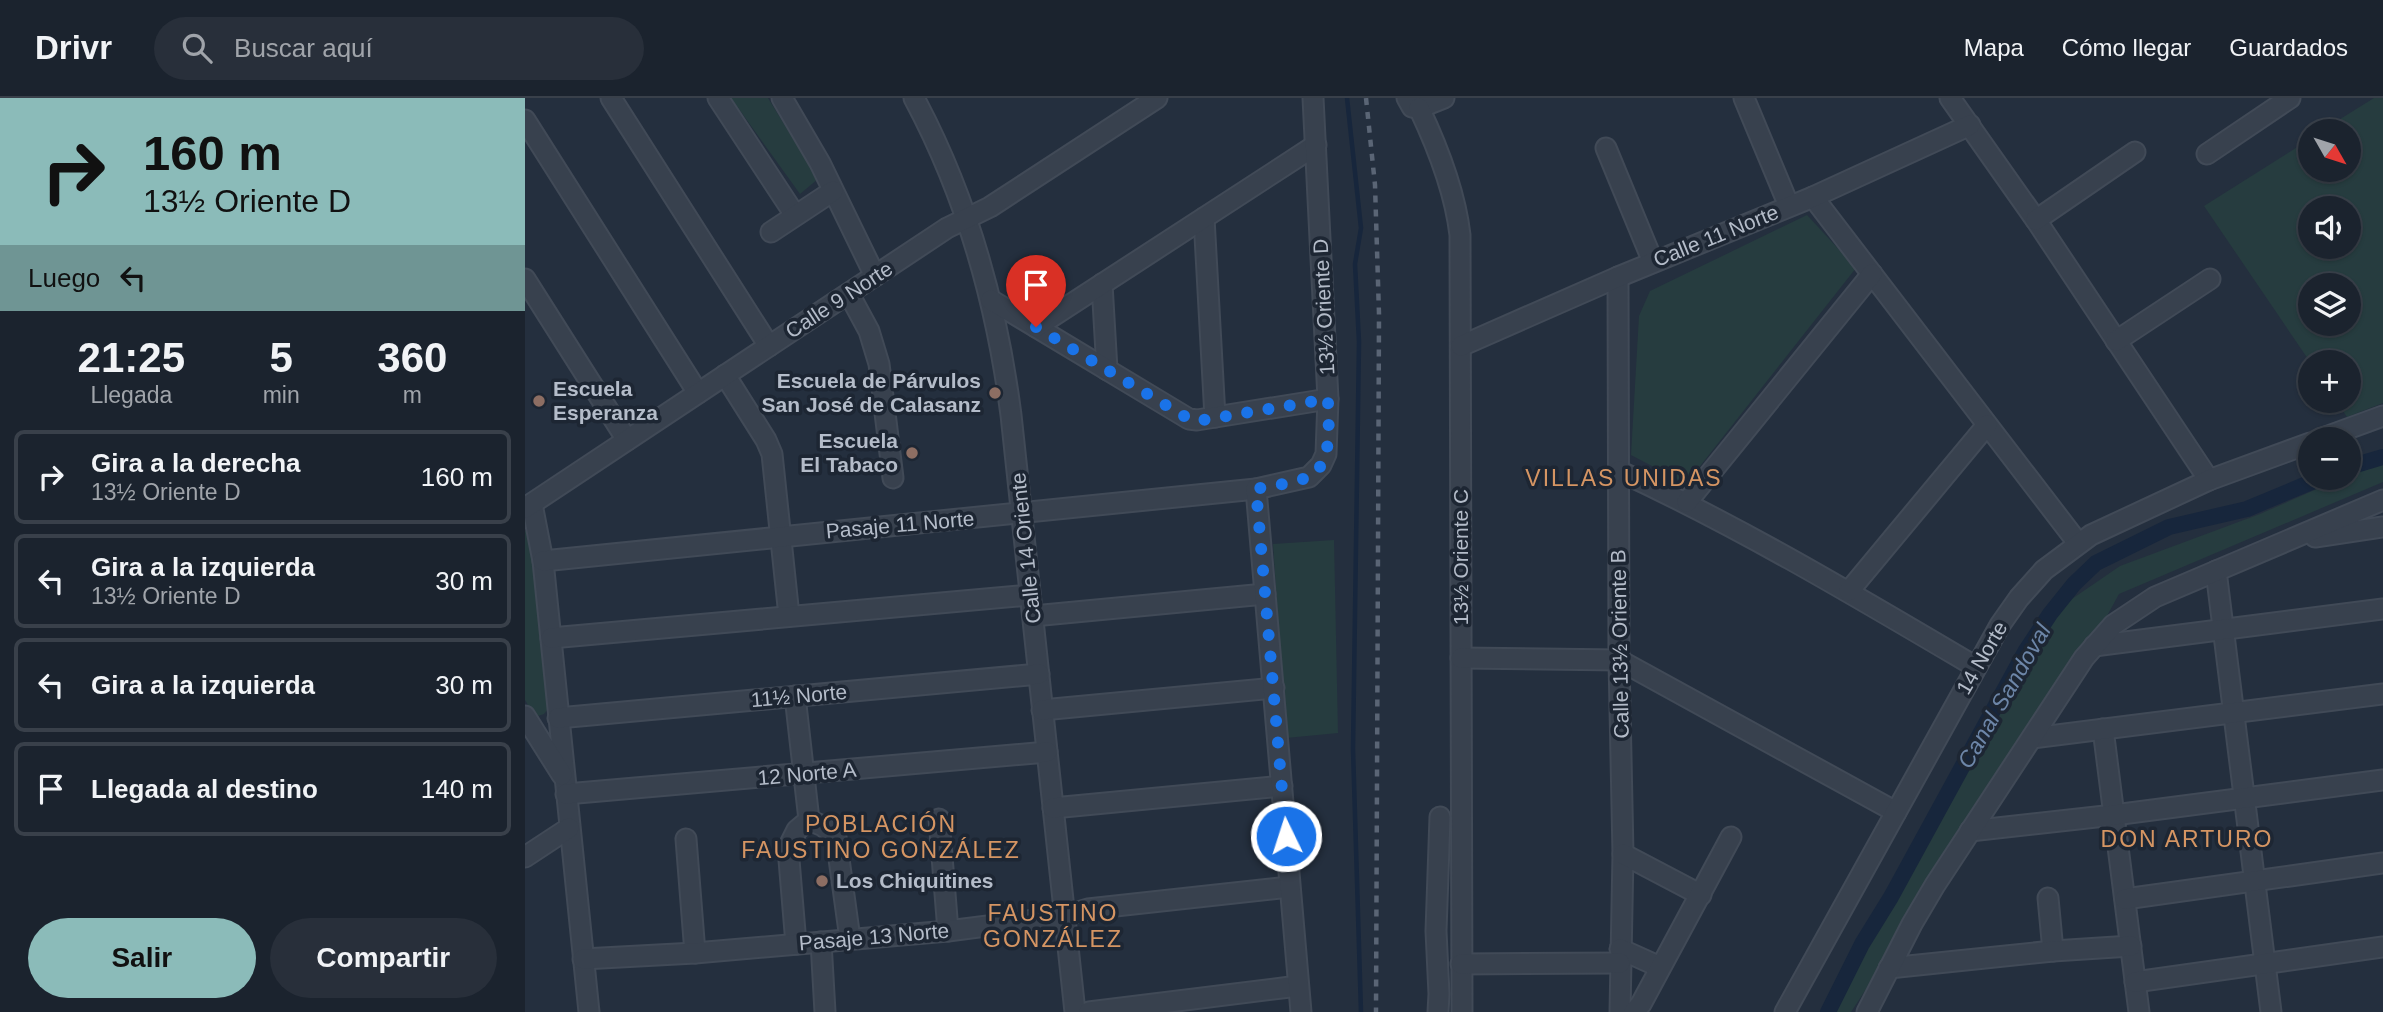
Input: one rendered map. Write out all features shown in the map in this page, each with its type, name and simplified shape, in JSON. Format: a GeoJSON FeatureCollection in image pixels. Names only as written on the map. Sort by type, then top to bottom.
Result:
{"type":"FeatureCollection","features":[{"type":"Feature","properties":{"kind":"street"},"geometry":{"type":"LineString","coordinates":[[611,98],[769,346]]}},
{"type":"Feature","properties":{"kind":"street"},"geometry":{"type":"LineString","coordinates":[[718,98],[795,215]]}},
{"type":"Feature","properties":{"kind":"street"},"geometry":{"type":"LineString","coordinates":[[782,98],[820,163],[875,276]]}},
{"type":"Feature","properties":{"kind":"street","name":"Calle 9 Norte"},"geometry":{"type":"LineString","coordinates":[[529,506],[947,228],[990,206],[1157,98]]}},
{"type":"Feature","properties":{"kind":"street","name":"13½ Oriente D"},"geometry":{"type":"LineString","coordinates":[[1256,489],[1309,477],[1321,465],[1326,454],[1328,399],[1313,98]]}},
{"type":"Feature","properties":{"kind":"street"},"geometry":{"type":"LineString","coordinates":[[1413,104],[1444,98]]}},
{"type":"Feature","properties":{"kind":"street"},"geometry":{"type":"LineString","coordinates":[[1744,98],[1789,206]]}},
{"type":"Feature","properties":{"kind":"street"},"geometry":{"type":"LineString","coordinates":[[1950,98],[2036,220],[2210,480]]}},
{"type":"Feature","properties":{"kind":"street"},"geometry":{"type":"LineString","coordinates":[[2207,154],[2290,98]]}},
{"type":"Feature","properties":{"kind":"street","name":"Calle 14 Oriente"},"geometry":{"type":"LineString","coordinates":[[920,100],[967,219],[991,300],[1007,380],[1075,1012]]}},
{"type":"Feature","properties":{"kind":"street","name":"13½ Oriente C"},"geometry":{"type":"LineString","coordinates":[[1413,104],[1434,140],[1458,220],[1461,345],[1462,1012]]}},
{"type":"Feature","properties":{"kind":"street"},"geometry":{"type":"LineString","coordinates":[[525,120],[698,393]]}},
{"type":"Feature","properties":{"kind":"street","name":"Calle 11 Norte"},"geometry":{"type":"LineString","coordinates":[[1461,345],[1618,276],[1813,197],[1969,125]]}},
{"type":"Feature","properties":{"kind":"street"},"geometry":{"type":"LineString","coordinates":[[1036,327],[1316,145]]}},
{"type":"Feature","properties":{"kind":"street"},"geometry":{"type":"LineString","coordinates":[[1606,148],[1653,262]]}},
{"type":"Feature","properties":{"kind":"street"},"geometry":{"type":"LineString","coordinates":[[2036,220],[2135,152]]}},
{"type":"Feature","properties":{"kind":"street"},"geometry":{"type":"LineString","coordinates":[[771,232],[833,191]]}},
{"type":"Feature","properties":{"kind":"street"},"geometry":{"type":"LineString","coordinates":[[1813,197],[2078,543]]}},
{"type":"Feature","properties":{"kind":"street"},"geometry":{"type":"LineString","coordinates":[[1204,218],[1215,417]]}},
{"type":"Feature","properties":{"kind":"street"},"geometry":{"type":"LineString","coordinates":[[1686,502],[1872,274]]}},
{"type":"Feature","properties":{"kind":"street","name":"Calle 13½ Oriente B"},"geometry":{"type":"LineString","coordinates":[[1618,276],[1619,660],[1623,854],[1620,1012]]}},
{"type":"Feature","properties":{"kind":"street"},"geometry":{"type":"LineString","coordinates":[[525,279],[627,440]]}},
{"type":"Feature","properties":{"kind":"street"},"geometry":{"type":"LineString","coordinates":[[2116,341],[2210,279]]}},
{"type":"Feature","properties":{"kind":"street"},"geometry":{"type":"LineString","coordinates":[[1102,284],[1107,370]]}},
{"type":"Feature","properties":{"kind":"street"},"geometry":{"type":"LineString","coordinates":[[849,294],[869,331],[877,355],[893,478]]}},
{"type":"Feature","properties":{"kind":"street"},"geometry":{"type":"LineString","coordinates":[[991,300],[1189,419],[1328,399]]}},
{"type":"Feature","properties":{"kind":"street"},"geometry":{"type":"LineString","coordinates":[[725,375],[772,454],[789,616]]}},
{"type":"Feature","properties":{"kind":"street"},"geometry":{"type":"LineString","coordinates":[[2353,427],[2383,416]]}},
{"type":"Feature","properties":{"kind":"street"},"geometry":{"type":"LineString","coordinates":[[1849,592],[1987,425]]}},
{"type":"Feature","properties":{"kind":"street","name":"14 Norte"},"geometry":{"type":"LineString","coordinates":[[1784,1012],[2000,625],[2044,570],[2078,543],[2133,514],[2210,480],[2298,447]]}},
{"type":"Feature","properties":{"kind":"street"},"geometry":{"type":"LineString","coordinates":[[1619,471],[1686,502],[1849,592],[1976,667]]}},
{"type":"Feature","properties":{"kind":"street"},"geometry":{"type":"LineString","coordinates":[[1256,489],[1301,1012]]}},
{"type":"Feature","properties":{"kind":"street","name":"Pasaje 11 Norte"},"geometry":{"type":"LineString","coordinates":[[543,561],[1256,489]]}},
{"type":"Feature","properties":{"kind":"street"},"geometry":{"type":"LineString","coordinates":[[1867,1012],[1918,914],[2094,646],[2113,625],[2139,605],[2383,500]]}},
{"type":"Feature","properties":{"kind":"street"},"geometry":{"type":"LineString","coordinates":[[529,506],[543,561],[589,1012]]}},
{"type":"Feature","properties":{"kind":"street"},"geometry":{"type":"LineString","coordinates":[[2289,541],[2383,527]]}},
{"type":"Feature","properties":{"kind":"street"},"geometry":{"type":"LineString","coordinates":[[2216,572],[2271,1012]]}},
{"type":"Feature","properties":{"kind":"street"},"geometry":{"type":"LineString","coordinates":[[1033,616],[1265,594]]}},
{"type":"Feature","properties":{"kind":"street"},"geometry":{"type":"LineString","coordinates":[[551,638],[1030,595]]}},
{"type":"Feature","properties":{"kind":"street"},"geometry":{"type":"LineString","coordinates":[[2094,646],[2383,609]]}},
{"type":"Feature","properties":{"kind":"street"},"geometry":{"type":"LineString","coordinates":[[1461,658],[1619,660],[1896,812]]}},
{"type":"Feature","properties":{"kind":"street","name":"11½ Norte"},"geometry":{"type":"LineString","coordinates":[[558,719],[1039,674]]}},
{"type":"Feature","properties":{"kind":"street"},"geometry":{"type":"LineString","coordinates":[[1042,710],[1274,688]]}},
{"type":"Feature","properties":{"kind":"street"},"geometry":{"type":"LineString","coordinates":[[2032,738],[2383,694]]}},
{"type":"Feature","properties":{"kind":"street"},"geometry":{"type":"LineString","coordinates":[[795,696],[809,820]]}},
{"type":"Feature","properties":{"kind":"street"},"geometry":{"type":"LineString","coordinates":[[525,716],[565,787]]}},
{"type":"Feature","properties":{"kind":"street"},"geometry":{"type":"LineString","coordinates":[[2103,729],[2139,1012]]}},
{"type":"Feature","properties":{"kind":"street"},"geometry":{"type":"LineString","coordinates":[[525,754],[542,743]]}},
{"type":"Feature","properties":{"kind":"street","name":"12 Norte A"},"geometry":{"type":"LineString","coordinates":[[565,787],[803,775],[1047,752]]}},
{"type":"Feature","properties":{"kind":"street"},"geometry":{"type":"LineString","coordinates":[[1971,831],[2383,780]]}},
{"type":"Feature","properties":{"kind":"street"},"geometry":{"type":"LineString","coordinates":[[1053,808],[1282,786]]}},
{"type":"Feature","properties":{"kind":"street"},"geometry":{"type":"LineString","coordinates":[[1437,1012],[1439,994],[1436,932],[1440,817]]}},
{"type":"Feature","properties":{"kind":"street"},"geometry":{"type":"LineString","coordinates":[[939,819],[948,931]]}},
{"type":"Feature","properties":{"kind":"street"},"geometry":{"type":"LineString","coordinates":[[809,820],[823,826],[837,837],[850,939]]}},
{"type":"Feature","properties":{"kind":"street"},"geometry":{"type":"LineString","coordinates":[[796,944],[788,848],[797,830],[809,820]]}},
{"type":"Feature","properties":{"kind":"street"},"geometry":{"type":"LineString","coordinates":[[525,857],[569,828]]}},
{"type":"Feature","properties":{"kind":"street"},"geometry":{"type":"LineString","coordinates":[[1634,1012],[1641,1004],[1731,836]]}},
{"type":"Feature","properties":{"kind":"street"},"geometry":{"type":"LineString","coordinates":[[686,839],[695,953]]}},
{"type":"Feature","properties":{"kind":"street"},"geometry":{"type":"LineString","coordinates":[[1623,854],[1701,895]]}},
{"type":"Feature","properties":{"kind":"street"},"geometry":{"type":"LineString","coordinates":[[2125,899],[2383,863]]}},
{"type":"Feature","properties":{"kind":"street","name":"Pasaje 13 Norte"},"geometry":{"type":"LineString","coordinates":[[583,959],[695,953],[948,931],[1065,916],[1088,909],[1289,887]]}},
{"type":"Feature","properties":{"kind":"street"},"geometry":{"type":"LineString","coordinates":[[2048,898],[2053,951]]}},
{"type":"Feature","properties":{"kind":"street"},"geometry":{"type":"LineString","coordinates":[[821,942],[825,1012]]}},
{"type":"Feature","properties":{"kind":"street"},"geometry":{"type":"LineString","coordinates":[[1889,968],[2131,946]]}},
{"type":"Feature","properties":{"kind":"street"},"geometry":{"type":"LineString","coordinates":[[2136,982],[2383,947]]}},
{"type":"Feature","properties":{"kind":"street"},"geometry":{"type":"LineString","coordinates":[[1461,964],[1620,956],[1660,967]]}},
{"type":"Feature","properties":{"kind":"street"},"geometry":{"type":"LineString","coordinates":[[1089,1012],[1298,986]]}},
{"type":"Feature","properties":{"kind":"green space"},"geometry":{"type":"Polygon","coordinates":[[[731,98],[768,98],[818,179],[800,194],[731,98]]]}},
{"type":"Feature","properties":{"kind":"green space"},"geometry":{"type":"Polygon","coordinates":[[[2374,98],[2383,98],[2383,403],[2361,412],[2361,350],[2302,350],[2204,206],[2298,147],[2298,182],[2361,182],[2361,119],[2340,119],[2374,98]]]}},
{"type":"Feature","properties":{"kind":"green space"},"geometry":{"type":"Polygon","coordinates":[[[1807,215],[1856,268],[1686,484],[1631,455],[1639,316],[1650,291],[1807,215]]]}},
{"type":"Feature","properties":{"kind":"green space"},"geometry":{"type":"Polygon","coordinates":[[[2383,460],[2383,482],[2119,594],[2080,665],[1851,1012],[1829,1012],[2050,614],[2120,566],[2260,514],[2315,490],[2361,490],[2361,470],[2383,460]]]}},
{"type":"Feature","properties":{"kind":"green space"},"geometry":{"type":"Polygon","coordinates":[[[532,526],[548,709],[538,716],[525,700],[525,531],[532,526]]]}},
{"type":"Feature","properties":{"kind":"green space"},"geometry":{"type":"Polygon","coordinates":[[[1334,540],[1338,733],[1286,738],[1273,544],[1334,540]]]}},
{"type":"Feature","properties":{"kind":"waterway"},"geometry":{"type":"LineString","coordinates":[[1347,98],[1361,228],[1355,264],[1359,342],[1353,749],[1361,1012]]}},
{"type":"Feature","properties":{"kind":"waterway","name":"Canal Sandoval"},"geometry":{"type":"LineString","coordinates":[[2361,463],[2383,457]]}},
{"type":"Feature","properties":{"kind":"waterway","name":"Canal Sandoval"},"geometry":{"type":"LineString","coordinates":[[1828,1012],[1862,944],[1891,897],[2025,652],[2074,584],[2096,563],[2169,527],[2247,509],[2298,488]]}},
{"type":"Feature","properties":{"kind":"railway"},"geometry":{"type":"LineString","coordinates":[[1366,98],[1375,185],[1379,314],[1376,1012]]}},
{"type":"Feature","properties":{"kind":"place","name":"Escuela de Párvulos San José de Calasanz"},"geometry":{"type":"Point","coordinates":[995,393]}},
{"type":"Feature","properties":{"kind":"place","name":"Escuela Esperanza"},"geometry":{"type":"Point","coordinates":[539,401]}},
{"type":"Feature","properties":{"kind":"place","name":"Escuela El Tabaco"},"geometry":{"type":"Point","coordinates":[912,453]}},
{"type":"Feature","properties":{"kind":"place","name":"Los Chiquitines"},"geometry":{"type":"Point","coordinates":[822,881]}},
{"type":"Feature","properties":{"kind":"district","name":"VILLAS UNIDAS"},"geometry":{"type":"Point","coordinates":[1624,478]}},
{"type":"Feature","properties":{"kind":"district","name":"POBLACIÓN FAUSTINO GONZÁLEZ"},"geometry":{"type":"Point","coordinates":[881,837]}},
{"type":"Feature","properties":{"kind":"district","name":"DON ARTURO"},"geometry":{"type":"Point","coordinates":[2187,839]}},
{"type":"Feature","properties":{"kind":"district","name":"FAUSTINO GONZÁLEZ"},"geometry":{"type":"Point","coordinates":[1053,926]}},
{"type":"Feature","properties":{"kind":"route"},"geometry":{"type":"LineString","coordinates":[[1036,327],[1189,419],[1197,421],[1328,399],[1326,454],[1316,472],[1309,477],[1256,489],[1286,836]]}}]}
